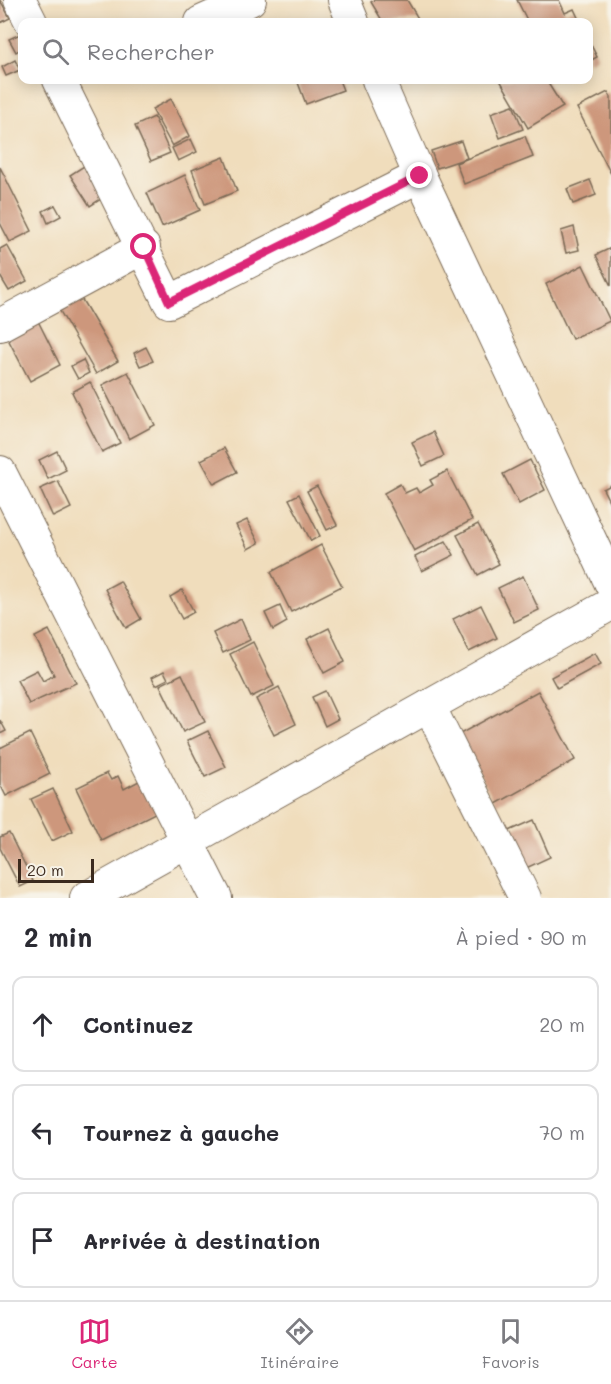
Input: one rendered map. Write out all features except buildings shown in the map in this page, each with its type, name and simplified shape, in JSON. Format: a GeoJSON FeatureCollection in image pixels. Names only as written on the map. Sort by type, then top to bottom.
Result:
{"type":"FeatureCollection","features":[{"type":"Feature","properties":{"kind":"street"},"geometry":{"type":"LineString","coordinates":[[20,0],[29,18]]}},
{"type":"Feature","properties":{"kind":"street"},"geometry":{"type":"LineString","coordinates":[[210,18],[250,0]]}},
{"type":"Feature","properties":{"kind":"street"},"geometry":{"type":"LineString","coordinates":[[344,0],[351,18]]}},
{"type":"Feature","properties":{"kind":"street"},"geometry":{"type":"LineString","coordinates":[[67,84],[169,302],[420,176]]}},
{"type":"Feature","properties":{"kind":"street"},"geometry":{"type":"LineString","coordinates":[[380,84],[420,176],[611,584]]}},
{"type":"Feature","properties":{"kind":"street"},"geometry":{"type":"LineString","coordinates":[[0,326],[144,247]]}},
{"type":"Feature","properties":{"kind":"street"},"geometry":{"type":"LineString","coordinates":[[0,472],[216,898]]}},
{"type":"Feature","properties":{"kind":"street"},"geometry":{"type":"LineString","coordinates":[[86,898],[611,604]]}},
{"type":"Feature","properties":{"kind":"street"},"geometry":{"type":"LineString","coordinates":[[429,706],[525,898]]}},
{"type":"Feature","properties":{"kind":"route"},"geometry":{"type":"LineString","coordinates":[[144,247],[169,302],[420,176]]}}]}
